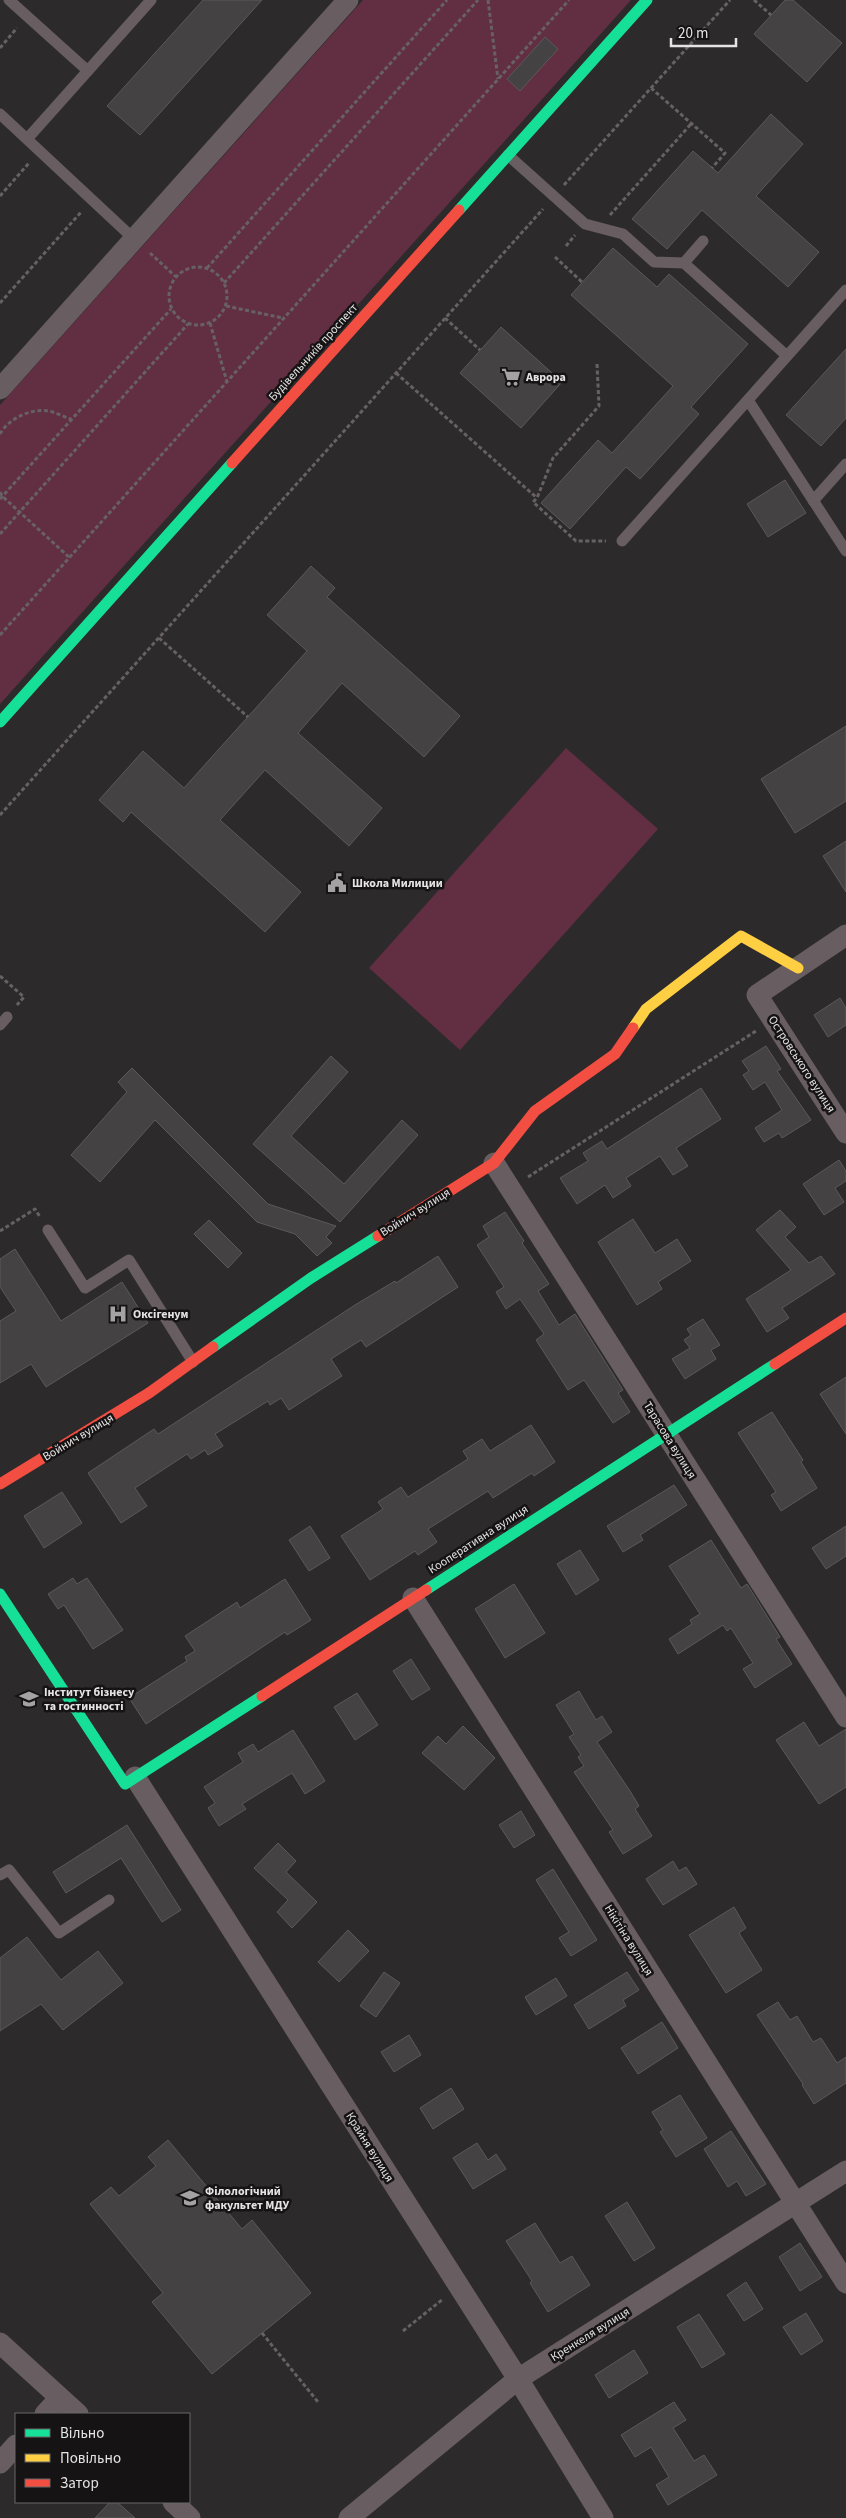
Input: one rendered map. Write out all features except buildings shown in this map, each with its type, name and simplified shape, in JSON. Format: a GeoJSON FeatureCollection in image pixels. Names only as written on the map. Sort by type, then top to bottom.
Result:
{"type":"FeatureCollection","features":[{"type":"Feature","properties":{"kind":"street"},"geometry":{"type":"LineString","coordinates":[[0,389],[348,0]]}},
{"type":"Feature","properties":{"kind":"street","name":"Будівельників проспект"},"geometry":{"type":"LineString","coordinates":[[0,722],[647,0]]}},
{"type":"Feature","properties":{"kind":"street"},"geometry":{"type":"LineString","coordinates":[[798,968],[846,935]]}},
{"type":"Feature","properties":{"kind":"street","name":"Войнич вулиця"},"geometry":{"type":"LineString","coordinates":[[0,1484],[149,1393],[311,1278],[494,1163],[535,1111],[615,1054],[646,1009],[741,936],[798,968]]}},
{"type":"Feature","properties":{"kind":"street","name":"Островського вулиця"},"geometry":{"type":"LineString","coordinates":[[798,968],[758,994],[846,1133]]}},
{"type":"Feature","properties":{"kind":"street","name":"Тарасова вулиця"},"geometry":{"type":"LineString","coordinates":[[494,1163],[846,1717]]}},
{"type":"Feature","properties":{"kind":"street","name":"Кооперативна вулиця"},"geometry":{"type":"LineString","coordinates":[[130,1780],[846,1318]]}},
{"type":"Feature","properties":{"kind":"street","name":"Крайня вулиця"},"geometry":{"type":"LineString","coordinates":[[0,1594],[130,1780],[459,2286],[603,2518]]}},
{"type":"Feature","properties":{"kind":"street","name":"Нікітіна вулиця"},"geometry":{"type":"LineString","coordinates":[[413,1598],[846,2283]]}},
{"type":"Feature","properties":{"kind":"street","name":"Кренкеля вулиця"},"geometry":{"type":"LineString","coordinates":[[349,2518],[518,2379],[846,2171]]}},
{"type":"Feature","properties":{"kind":"street"},"geometry":{"type":"LineString","coordinates":[[0,2343],[77,2413]]}},
{"type":"Feature","properties":{"kind":"street"},"geometry":{"type":"LineString","coordinates":[[46,2413],[60,2398]]}},
{"type":"Feature","properties":{"kind":"street"},"geometry":{"type":"LineString","coordinates":[[0,2463],[15,2446]]}},
{"type":"Feature","properties":{"kind":"lane"},"geometry":{"type":"LineString","coordinates":[[9,0],[88,71]]}},
{"type":"Feature","properties":{"kind":"lane"},"geometry":{"type":"LineString","coordinates":[[27,139],[151,0]]}},
{"type":"Feature","properties":{"kind":"lane"},"geometry":{"type":"LineString","coordinates":[[0,114],[134,239]]}},
{"type":"Feature","properties":{"kind":"lane"},"geometry":{"type":"LineString","coordinates":[[508,155],[585,224],[623,234],[654,262],[684,263],[787,356]]}},
{"type":"Feature","properties":{"kind":"lane"},"geometry":{"type":"LineString","coordinates":[[684,263],[703,241]]}},
{"type":"Feature","properties":{"kind":"lane"},"geometry":{"type":"LineString","coordinates":[[622,541],[846,290]]}},
{"type":"Feature","properties":{"kind":"lane"},"geometry":{"type":"LineString","coordinates":[[748,400],[846,551]]}},
{"type":"Feature","properties":{"kind":"lane"},"geometry":{"type":"LineString","coordinates":[[813,500],[846,464]]}},
{"type":"Feature","properties":{"kind":"lane"},"geometry":{"type":"LineString","coordinates":[[48,1230],[85,1288],[129,1260],[194,1362]]}},
{"type":"Feature","properties":{"kind":"lane"},"geometry":{"type":"LineString","coordinates":[[0,1875],[9,1870],[59,1933],[109,1900]]}},
{"type":"Feature","properties":{"kind":"path"},"geometry":{"type":"LineString","coordinates":[[207,268],[447,0]]}},
{"type":"Feature","properties":{"kind":"path"},"geometry":{"type":"LineString","coordinates":[[224,283],[478,0]]}},
{"type":"Feature","properties":{"kind":"path"},"geometry":{"type":"LineString","coordinates":[[488,0],[498,79]]}},
{"type":"Feature","properties":{"kind":"path"},"geometry":{"type":"LineString","coordinates":[[0,635],[569,0]]}},
{"type":"Feature","properties":{"kind":"path"},"geometry":{"type":"LineString","coordinates":[[0,815],[730,0]]}},
{"type":"Feature","properties":{"kind":"path"},"geometry":{"type":"LineString","coordinates":[[754,0],[771,15]]}},
{"type":"Feature","properties":{"kind":"path"},"geometry":{"type":"LineString","coordinates":[[0,48],[28,16]]}},
{"type":"Feature","properties":{"kind":"path"},"geometry":{"type":"LineString","coordinates":[[651,88],[725,153],[712,168]]}},
{"type":"Feature","properties":{"kind":"path"},"geometry":{"type":"LineString","coordinates":[[598,228],[691,124]]}},
{"type":"Feature","properties":{"kind":"path"},"geometry":{"type":"LineString","coordinates":[[0,196],[40,151]]}},
{"type":"Feature","properties":{"kind":"path"},"geometry":{"type":"LineString","coordinates":[[0,303],[92,200]]}},
{"type":"Feature","properties":{"kind":"path"},"geometry":{"type":"LineString","coordinates":[[134,239],[175,276]]}},
{"type":"Feature","properties":{"kind":"path"},"geometry":{"type":"LineString","coordinates":[[555,258],[582,282]]}},
{"type":"Feature","properties":{"kind":"path"},"geometry":{"type":"LineString","coordinates":[[196,266],[207,268],[218,274],[224,283],[228,294],[226,306],[220,316],[210,323],[188,324],[178,318],[171,309],[168,297],[169,286],[175,276],[185,269],[196,266]]}},
{"type":"Feature","properties":{"kind":"path"},"geometry":{"type":"LineString","coordinates":[[226,306],[284,318]]}},
{"type":"Feature","properties":{"kind":"path"},"geometry":{"type":"LineString","coordinates":[[1,497],[171,309]]}},
{"type":"Feature","properties":{"kind":"path"},"geometry":{"type":"LineString","coordinates":[[445,318],[480,350]]}},
{"type":"Feature","properties":{"kind":"path"},"geometry":{"type":"LineString","coordinates":[[210,323],[227,382]]}},
{"type":"Feature","properties":{"kind":"path"},"geometry":{"type":"LineString","coordinates":[[0,534],[188,324]]}},
{"type":"Feature","properties":{"kind":"path"},"geometry":{"type":"LineString","coordinates":[[597,364],[599,406],[553,458],[537,498],[533,502],[576,541],[622,541]]}},
{"type":"Feature","properties":{"kind":"path"},"geometry":{"type":"LineString","coordinates":[[396,372],[537,498]]}},
{"type":"Feature","properties":{"kind":"path"},"geometry":{"type":"LineString","coordinates":[[0,434],[2,427],[23,414],[48,411],[71,419]]}},
{"type":"Feature","properties":{"kind":"path"},"geometry":{"type":"LineString","coordinates":[[0,492],[1,497],[70,558]]}},
{"type":"Feature","properties":{"kind":"path"},"geometry":{"type":"LineString","coordinates":[[159,638],[248,717]]}},
{"type":"Feature","properties":{"kind":"path"},"geometry":{"type":"LineString","coordinates":[[0,976],[24,998]]}},
{"type":"Feature","properties":{"kind":"path"},"geometry":{"type":"LineString","coordinates":[[510,1188],[774,1020]]}},
{"type":"Feature","properties":{"kind":"path"},"geometry":{"type":"LineString","coordinates":[[0,1231],[35,1209]]}},
{"type":"Feature","properties":{"kind":"path"},"geometry":{"type":"LineString","coordinates":[[403,2331],[459,2286]]}},
{"type":"Feature","properties":{"kind":"path"},"geometry":{"type":"LineString","coordinates":[[262,2333],[318,2402]]}},
{"type":"Feature","properties":{"kind":"shaded area"},"geometry":{"type":"Polygon","coordinates":[[[363,0],[631,0],[0,704],[0,405],[363,0]]]}},
{"type":"Feature","properties":{"kind":"shaded area"},"geometry":{"type":"Polygon","coordinates":[[[566,748],[658,829],[460,1050],[369,968],[566,748]]]}},
{"type":"Feature","properties":{"kind":"traffic: fast"},"geometry":{"type":"LineString","coordinates":[[459,210],[647,0]]}},
{"type":"Feature","properties":{"kind":"traffic: fast"},"geometry":{"type":"LineString","coordinates":[[0,722],[232,463]]}},
{"type":"Feature","properties":{"kind":"traffic: fast"},"geometry":{"type":"LineString","coordinates":[[213,1347],[311,1278],[378,1236]]}},
{"type":"Feature","properties":{"kind":"traffic: fast"},"geometry":{"type":"LineString","coordinates":[[426,1590],[775,1364]]}},
{"type":"Feature","properties":{"kind":"traffic: fast"},"geometry":{"type":"LineString","coordinates":[[0,1594],[125,1784],[262,1696]]}},
{"type":"Feature","properties":{"kind":"traffic: slow"},"geometry":{"type":"LineString","coordinates":[[633,1028],[646,1009],[741,936],[798,968]]}},
{"type":"Feature","properties":{"kind":"traffic: jam"},"geometry":{"type":"LineString","coordinates":[[232,463],[459,210]]}},
{"type":"Feature","properties":{"kind":"traffic: jam"},"geometry":{"type":"LineString","coordinates":[[378,1236],[494,1163],[535,1111],[615,1054],[633,1028]]}},
{"type":"Feature","properties":{"kind":"traffic: jam"},"geometry":{"type":"LineString","coordinates":[[775,1364],[846,1318]]}},
{"type":"Feature","properties":{"kind":"traffic: jam"},"geometry":{"type":"LineString","coordinates":[[0,1484],[149,1393],[213,1347]]}},
{"type":"Feature","properties":{"kind":"traffic: jam"},"geometry":{"type":"LineString","coordinates":[[262,1696],[426,1590]]}},
{"type":"Feature","properties":{"kind":"place","name":"Аврора"},"geometry":{"type":"Point","coordinates":[511,377]}},
{"type":"Feature","properties":{"kind":"place","name":"Школа Милиции"},"geometry":{"type":"Point","coordinates":[337,883]}},
{"type":"Feature","properties":{"kind":"place","name":"Оксігенум"},"geometry":{"type":"Point","coordinates":[118,1314]}},
{"type":"Feature","properties":{"kind":"place","name":"Інститут бізнесу та гостинності"},"geometry":{"type":"Point","coordinates":[29,1699]}},
{"type":"Feature","properties":{"kind":"place","name":"Філологічний факультет МДУ"},"geometry":{"type":"Point","coordinates":[190,2198]}}]}
